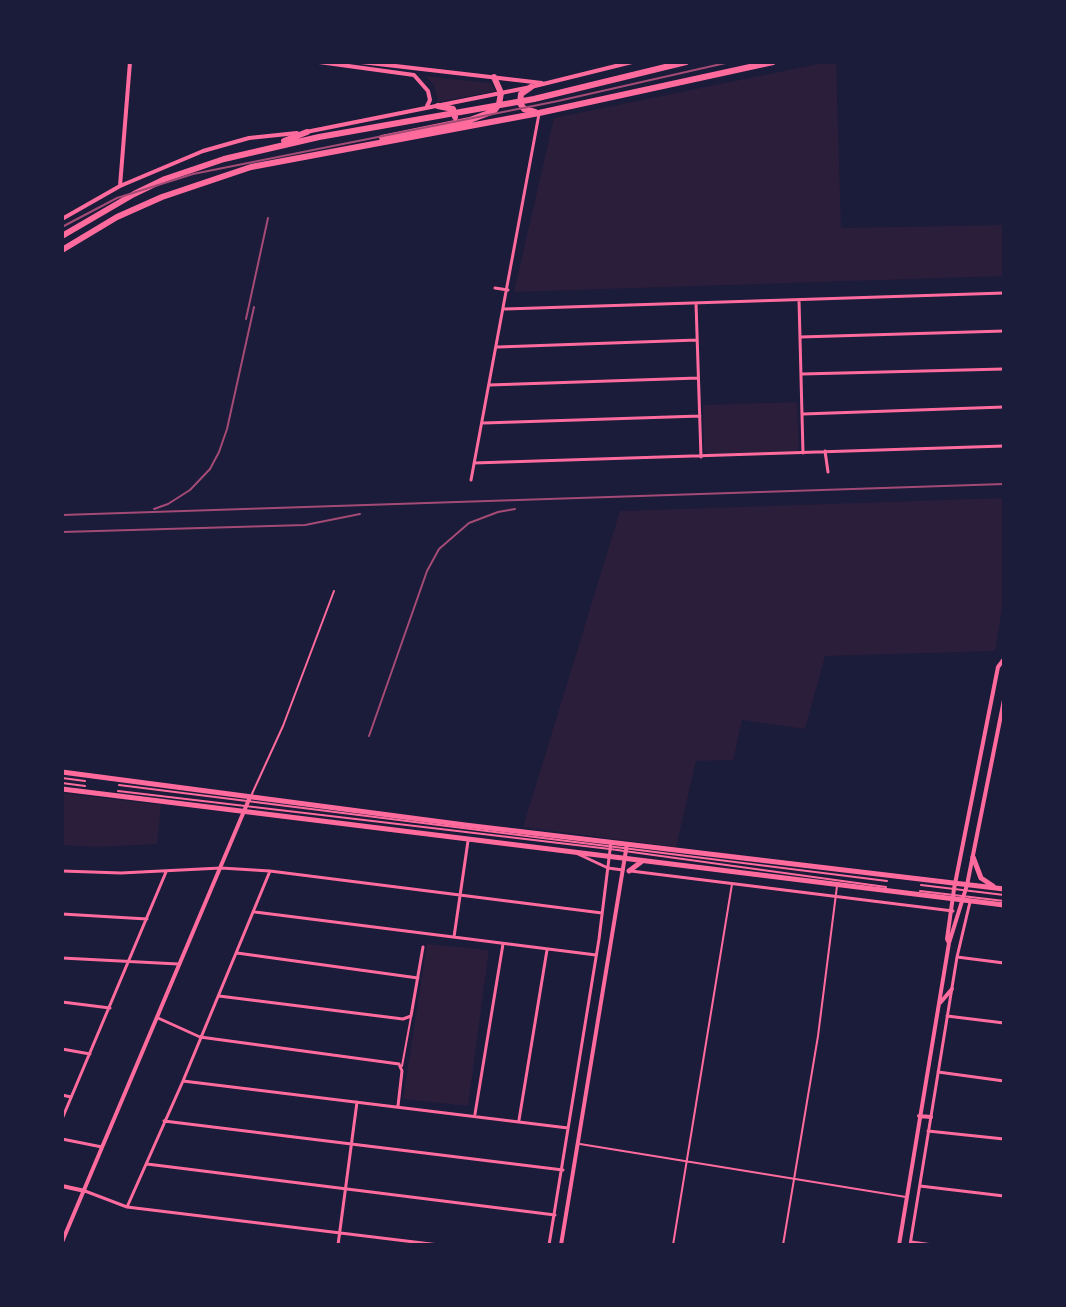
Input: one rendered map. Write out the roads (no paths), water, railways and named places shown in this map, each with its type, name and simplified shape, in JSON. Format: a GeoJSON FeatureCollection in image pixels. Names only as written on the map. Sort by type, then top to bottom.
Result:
{"type":"FeatureCollection","features":[{"type":"Feature","properties":{"kind":"highway"},"geometry":{"type":"LineString","coordinates":[[62,236],[165,179],[224,159],[319,137],[534,99],[686,62]]}},
{"type":"Feature","properties":{"kind":"highway"},"geometry":{"type":"LineString","coordinates":[[62,250],[117,217],[178,190],[251,167],[539,113],[769,63]]}},
{"type":"Feature","properties":{"kind":"highway"},"geometry":{"type":"LineString","coordinates":[[352,147],[494,111],[501,93],[494,77]]}},
{"type":"Feature","properties":{"kind":"highway"},"geometry":{"type":"LineString","coordinates":[[531,87],[521,94],[520,103],[524,109],[539,113]]}},
{"type":"Feature","properties":{"kind":"highway"},"geometry":{"type":"LineString","coordinates":[[438,106],[455,111],[451,123]]}},
{"type":"Feature","properties":{"kind":"highway"},"geometry":{"type":"LineString","coordinates":[[269,147],[307,132]]}},
{"type":"Feature","properties":{"kind":"main road"},"geometry":{"type":"LineString","coordinates":[[62,775],[468,841],[903,894],[963,893],[970,901],[1004,903]]}},
{"type":"Feature","properties":{"kind":"main road"},"geometry":{"type":"LineString","coordinates":[[62,786],[611,846],[953,892],[1001,889]]}},
{"type":"Feature","properties":{"kind":"main road"},"geometry":{"type":"LineString","coordinates":[[973,857],[981,878],[1001,889]]}},
{"type":"Feature","properties":{"kind":"main road"},"geometry":{"type":"LineString","coordinates":[[626,871],[642,862]]}},
{"type":"Feature","properties":{"kind":"main road"},"geometry":{"type":"LineString","coordinates":[[902,904],[903,894]]}},
{"type":"Feature","properties":{"kind":"street"},"geometry":{"type":"LineString","coordinates":[[120,186],[130,62]]}},
{"type":"Feature","properties":{"kind":"street"},"geometry":{"type":"LineString","coordinates":[[319,62],[414,75],[428,91],[430,100],[425,108]]}},
{"type":"Feature","properties":{"kind":"street"},"geometry":{"type":"LineString","coordinates":[[361,62],[545,83]]}},
{"type":"Feature","properties":{"kind":"street"},"geometry":{"type":"LineString","coordinates":[[62,219],[120,186],[183,158],[238,140],[307,132],[531,87],[632,62]]}},
{"type":"Feature","properties":{"kind":"street"},"geometry":{"type":"LineString","coordinates":[[471,480],[539,113]]}},
{"type":"Feature","properties":{"kind":"street"},"geometry":{"type":"LineString","coordinates":[[495,288],[508,290]]}},
{"type":"Feature","properties":{"kind":"street"},"geometry":{"type":"LineString","coordinates":[[505,309],[1004,293]]}},
{"type":"Feature","properties":{"kind":"street"},"geometry":{"type":"LineString","coordinates":[[799,300],[803,453]]}},
{"type":"Feature","properties":{"kind":"street"},"geometry":{"type":"LineString","coordinates":[[696,303],[701,457]]}},
{"type":"Feature","properties":{"kind":"street"},"geometry":{"type":"LineString","coordinates":[[800,337],[1004,331]]}},
{"type":"Feature","properties":{"kind":"street"},"geometry":{"type":"LineString","coordinates":[[498,347],[697,340]]}},
{"type":"Feature","properties":{"kind":"street"},"geometry":{"type":"LineString","coordinates":[[802,374],[1004,369]]}},
{"type":"Feature","properties":{"kind":"street"},"geometry":{"type":"LineString","coordinates":[[489,385],[698,378]]}},
{"type":"Feature","properties":{"kind":"street"},"geometry":{"type":"LineString","coordinates":[[803,414],[1004,407]]}},
{"type":"Feature","properties":{"kind":"street"},"geometry":{"type":"LineString","coordinates":[[482,423],[700,416]]}},
{"type":"Feature","properties":{"kind":"street"},"geometry":{"type":"LineString","coordinates":[[474,463],[1004,446]]}},
{"type":"Feature","properties":{"kind":"street"},"geometry":{"type":"LineString","coordinates":[[825,451],[828,472]]}},
{"type":"Feature","properties":{"kind":"street"},"geometry":{"type":"LineString","coordinates":[[949,943],[953,892],[1004,659]]}},
{"type":"Feature","properties":{"kind":"street"},"geometry":{"type":"LineString","coordinates":[[899,1245],[949,943],[973,857],[1004,700]]}},
{"type":"Feature","properties":{"kind":"street"},"geometry":{"type":"LineString","coordinates":[[63,1244],[247,804]]}},
{"type":"Feature","properties":{"kind":"street"},"geometry":{"type":"LineString","coordinates":[[454,937],[468,841]]}},
{"type":"Feature","properties":{"kind":"street"},"geometry":{"type":"LineString","coordinates":[[549,1245],[599,939],[611,846]]}},
{"type":"Feature","properties":{"kind":"street"},"geometry":{"type":"LineString","coordinates":[[561,1245],[626,871],[626,848]]}},
{"type":"Feature","properties":{"kind":"street"},"geometry":{"type":"LineString","coordinates":[[575,852],[608,868],[626,871],[957,912]]}},
{"type":"Feature","properties":{"kind":"street"},"geometry":{"type":"LineString","coordinates":[[62,871],[109,873],[221,868],[270,871],[602,913]]}},
{"type":"Feature","properties":{"kind":"street"},"geometry":{"type":"LineString","coordinates":[[62,1119],[167,871]]}},
{"type":"Feature","properties":{"kind":"street"},"geometry":{"type":"LineString","coordinates":[[127,1207],[270,871]]}},
{"type":"Feature","properties":{"kind":"street"},"geometry":{"type":"LineString","coordinates":[[933,1245],[910,1244],[957,957],[970,901]]}},
{"type":"Feature","properties":{"kind":"street"},"geometry":{"type":"LineString","coordinates":[[254,912],[596,955]]}},
{"type":"Feature","properties":{"kind":"street"},"geometry":{"type":"LineString","coordinates":[[62,914],[147,919]]}},
{"type":"Feature","properties":{"kind":"street"},"geometry":{"type":"LineString","coordinates":[[599,939],[612,940]]}},
{"type":"Feature","properties":{"kind":"street"},"geometry":{"type":"LineString","coordinates":[[475,1116],[503,944]]}},
{"type":"Feature","properties":{"kind":"street"},"geometry":{"type":"LineString","coordinates":[[219,996],[403,1019],[411,1016],[423,947]]}},
{"type":"Feature","properties":{"kind":"street"},"geometry":{"type":"LineString","coordinates":[[519,1121],[547,950]]}},
{"type":"Feature","properties":{"kind":"street"},"geometry":{"type":"LineString","coordinates":[[237,953],[418,978]]}},
{"type":"Feature","properties":{"kind":"street"},"geometry":{"type":"LineString","coordinates":[[957,957],[1004,963]]}},
{"type":"Feature","properties":{"kind":"street"},"geometry":{"type":"LineString","coordinates":[[62,958],[180,964]]}},
{"type":"Feature","properties":{"kind":"street"},"geometry":{"type":"LineString","coordinates":[[939,1005],[952,989]]}},
{"type":"Feature","properties":{"kind":"street"},"geometry":{"type":"LineString","coordinates":[[62,1002],[110,1008]]}},
{"type":"Feature","properties":{"kind":"street"},"geometry":{"type":"LineString","coordinates":[[947,1016],[1004,1023]]}},
{"type":"Feature","properties":{"kind":"street"},"geometry":{"type":"LineString","coordinates":[[158,1018],[200,1037],[399,1064],[402,1067],[398,1106]]}},
{"type":"Feature","properties":{"kind":"street"},"geometry":{"type":"LineString","coordinates":[[62,1049],[90,1054]]}},
{"type":"Feature","properties":{"kind":"street"},"geometry":{"type":"LineString","coordinates":[[938,1072],[1004,1081]]}},
{"type":"Feature","properties":{"kind":"street"},"geometry":{"type":"LineString","coordinates":[[183,1081],[568,1128]]}},
{"type":"Feature","properties":{"kind":"street"},"geometry":{"type":"LineString","coordinates":[[62,1095],[71,1097]]}},
{"type":"Feature","properties":{"kind":"street"},"geometry":{"type":"LineString","coordinates":[[573,1095],[586,1097]]}},
{"type":"Feature","properties":{"kind":"street"},"geometry":{"type":"LineString","coordinates":[[338,1245],[357,1102]]}},
{"type":"Feature","properties":{"kind":"street"},"geometry":{"type":"LineString","coordinates":[[919,1116],[931,1117]]}},
{"type":"Feature","properties":{"kind":"street"},"geometry":{"type":"LineString","coordinates":[[164,1121],[563,1170]]}},
{"type":"Feature","properties":{"kind":"street"},"geometry":{"type":"LineString","coordinates":[[928,1131],[1004,1139]]}},
{"type":"Feature","properties":{"kind":"street"},"geometry":{"type":"LineString","coordinates":[[62,1139],[102,1147]]}},
{"type":"Feature","properties":{"kind":"street"},"geometry":{"type":"LineString","coordinates":[[147,1164],[555,1215]]}},
{"type":"Feature","properties":{"kind":"street"},"geometry":{"type":"LineString","coordinates":[[62,1186],[127,1207],[439,1245]]}},
{"type":"Feature","properties":{"kind":"street"},"geometry":{"type":"LineString","coordinates":[[920,1186],[1004,1196]]}},
{"type":"Feature","properties":{"kind":"lane"},"geometry":{"type":"LineString","coordinates":[[247,804],[283,726],[334,591]]}},
{"type":"Feature","properties":{"kind":"lane"},"geometry":{"type":"LineString","coordinates":[[62,775],[85,781]]}},
{"type":"Feature","properties":{"kind":"lane"},"geometry":{"type":"LineString","coordinates":[[119,785],[247,804]]}},
{"type":"Feature","properties":{"kind":"lane"},"geometry":{"type":"LineString","coordinates":[[62,786],[85,786]]}},
{"type":"Feature","properties":{"kind":"lane"},"geometry":{"type":"LineString","coordinates":[[118,791],[247,804]]}},
{"type":"Feature","properties":{"kind":"lane"},"geometry":{"type":"LineString","coordinates":[[626,848],[887,881]]}},
{"type":"Feature","properties":{"kind":"lane"},"geometry":{"type":"LineString","coordinates":[[626,848],[886,887]]}},
{"type":"Feature","properties":{"kind":"lane"},"geometry":{"type":"LineString","coordinates":[[673,1245],[732,884]]}},
{"type":"Feature","properties":{"kind":"lane"},"geometry":{"type":"LineString","coordinates":[[783,1245],[818,1036],[837,885]]}},
{"type":"Feature","properties":{"kind":"lane"},"geometry":{"type":"LineString","coordinates":[[921,885],[953,892]]}},
{"type":"Feature","properties":{"kind":"lane"},"geometry":{"type":"LineString","coordinates":[[920,891],[953,892]]}},
{"type":"Feature","properties":{"kind":"lane"},"geometry":{"type":"LineString","coordinates":[[963,893],[1004,895]]}},
{"type":"Feature","properties":{"kind":"lane"},"geometry":{"type":"LineString","coordinates":[[963,893],[1004,903]]}},
{"type":"Feature","properties":{"kind":"lane"},"geometry":{"type":"LineString","coordinates":[[402,1067],[411,1016]]}},
{"type":"Feature","properties":{"kind":"lane"},"geometry":{"type":"LineString","coordinates":[[579,1143],[907,1197]]}},
{"type":"Feature","properties":{"kind":"railway"},"geometry":{"type":"LineString","coordinates":[[62,227],[117,198],[193,174],[558,101],[730,62]]}},
{"type":"Feature","properties":{"kind":"railway"},"geometry":{"type":"LineString","coordinates":[[246,319],[268,218]]}},
{"type":"Feature","properties":{"kind":"railway"},"geometry":{"type":"LineString","coordinates":[[154,509],[190,490],[210,469],[219,452],[254,307]]}},
{"type":"Feature","properties":{"kind":"railway"},"geometry":{"type":"LineString","coordinates":[[62,515],[1004,484]]}},
{"type":"Feature","properties":{"kind":"railway"},"geometry":{"type":"LineString","coordinates":[[369,736],[427,571],[439,549],[469,523],[515,509]]}},
{"type":"Feature","properties":{"kind":"railway"},"geometry":{"type":"LineString","coordinates":[[62,532],[305,525],[360,514]]}}]}
